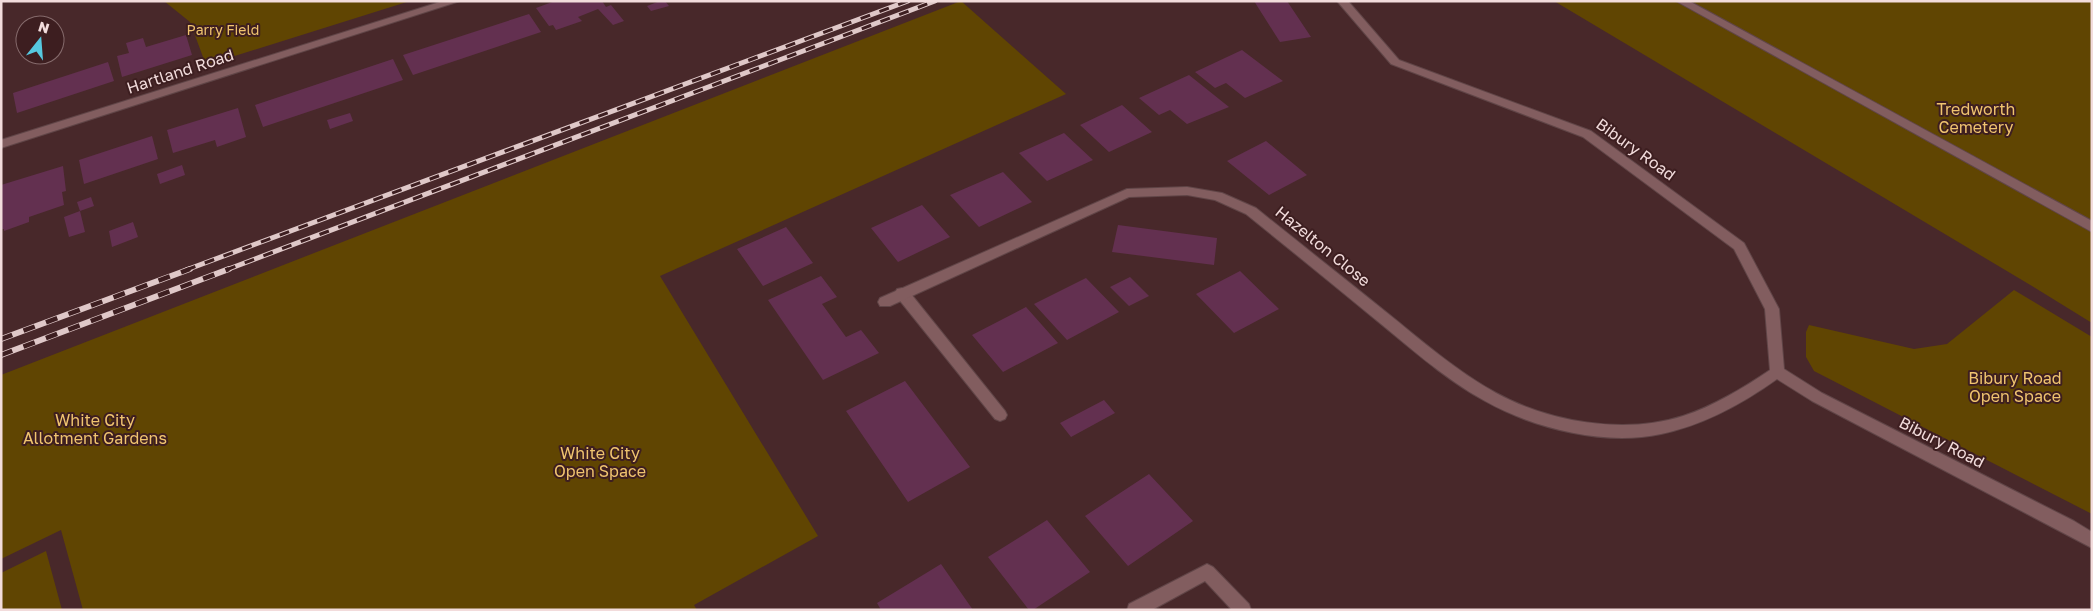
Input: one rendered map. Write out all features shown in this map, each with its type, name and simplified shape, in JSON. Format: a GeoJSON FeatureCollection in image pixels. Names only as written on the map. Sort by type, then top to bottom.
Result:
{"type":"FeatureCollection","features":[{"type":"Feature","properties":{"kind":"street","name":"Hartland Road"},"geometry":{"type":"LineString","coordinates":[[1,144],[455,1]]}},
{"type":"Feature","properties":{"kind":"street","name":"Bibury Road"},"geometry":{"type":"LineString","coordinates":[[1342,1],[1395,62],[1587,134],[1739,246],[1772,310],[1777,372],[1817,397],[2068,526],[2092,541]]}},
{"type":"Feature","properties":{"kind":"street"},"geometry":{"type":"LineString","coordinates":[[1681,1],[2092,227]]}},
{"type":"Feature","properties":{"kind":"street","name":"Hazelton Close"},"geometry":{"type":"LineString","coordinates":[[885,302],[1128,193],[1188,191],[1218,196],[1251,211],[1439,362],[1491,398],[1551,422],[1619,432],[1680,424],[1726,404],[1748,392],[1777,372]]}},
{"type":"Feature","properties":{"kind":"street"},"geometry":{"type":"LineString","coordinates":[[902,293],[1000,415]]}},
{"type":"Feature","properties":{"kind":"street"},"geometry":{"type":"LineString","coordinates":[[1135,610],[1207,572],[1243,610]]}},
{"type":"Feature","properties":{"kind":"green space","name":"Parry Field"},"geometry":{"type":"Polygon","coordinates":[[[164,1],[410,1],[206,65],[190,22],[164,1]]]}},
{"type":"Feature","properties":{"kind":"green space"},"geometry":{"type":"Polygon","coordinates":[[[961,1],[1066,94],[660,276],[818,536],[694,605],[697,610],[83,610],[61,530],[1,559],[1,375],[961,1]]]}},
{"type":"Feature","properties":{"kind":"green space","name":"Tredworth Cemetery"},"geometry":{"type":"Polygon","coordinates":[[[1554,1],[2092,1],[2092,323],[2032,286],[1554,1]]]}},
{"type":"Feature","properties":{"kind":"green space","name":"Bibury Road Open Space"},"geometry":{"type":"Polygon","coordinates":[[[2014,290],[2092,337],[2092,514],[1814,371],[1806,357],[1806,332],[1809,325],[1914,349],[1947,344],[2014,290]]]}},
{"type":"Feature","properties":{"kind":"green space"},"geometry":{"type":"Polygon","coordinates":[[[46,551],[62,610],[1,610],[1,573],[46,551]]]}},
{"type":"Feature","properties":{"kind":"building"},"geometry":{"type":"Polygon","coordinates":[[[555,1],[602,1],[606,7],[611,5],[624,21],[613,25],[598,9],[578,17],[582,21],[556,30],[553,25],[549,26],[536,8],[555,1]]]}},
{"type":"Feature","properties":{"kind":"building"},"geometry":{"type":"Polygon","coordinates":[[[665,1],[669,6],[651,11],[647,6],[665,1]]]}},
{"type":"Feature","properties":{"kind":"building"},"geometry":{"type":"Polygon","coordinates":[[[1254,1],[1287,1],[1311,37],[1280,42],[1254,1]]]}},
{"type":"Feature","properties":{"kind":"building"},"geometry":{"type":"Polygon","coordinates":[[[529,14],[541,32],[413,75],[403,55],[529,14]]]}},
{"type":"Feature","properties":{"kind":"building"},"geometry":{"type":"Polygon","coordinates":[[[186,35],[192,55],[122,77],[117,56],[129,53],[126,43],[143,38],[146,47],[186,35]]]}},
{"type":"Feature","properties":{"kind":"building"},"geometry":{"type":"Polygon","coordinates":[[[1242,50],[1283,81],[1245,98],[1226,83],[1215,88],[1195,72],[1242,50]]]}},
{"type":"Feature","properties":{"kind":"building"},"geometry":{"type":"Polygon","coordinates":[[[393,59],[403,80],[263,127],[255,105],[393,59]]]}},
{"type":"Feature","properties":{"kind":"building"},"geometry":{"type":"Polygon","coordinates":[[[108,62],[114,81],[17,113],[13,93],[108,62]]]}},
{"type":"Feature","properties":{"kind":"building"},"geometry":{"type":"Polygon","coordinates":[[[1189,75],[1229,107],[1187,124],[1170,110],[1159,115],[1139,98],[1189,75]]]}},
{"type":"Feature","properties":{"kind":"building"},"geometry":{"type":"Polygon","coordinates":[[[1122,105],[1152,132],[1109,152],[1080,125],[1122,105]]]}},
{"type":"Feature","properties":{"kind":"building"},"geometry":{"type":"Polygon","coordinates":[[[238,108],[246,137],[217,147],[215,140],[173,153],[167,130],[238,108]]]}},
{"type":"Feature","properties":{"kind":"building"},"geometry":{"type":"Polygon","coordinates":[[[350,113],[353,121],[330,129],[327,120],[350,113]]]}},
{"type":"Feature","properties":{"kind":"building"},"geometry":{"type":"Polygon","coordinates":[[[1064,133],[1093,160],[1047,181],[1019,153],[1064,133]]]}},
{"type":"Feature","properties":{"kind":"building"},"geometry":{"type":"Polygon","coordinates":[[[152,136],[158,159],[84,184],[79,160],[152,136]]]}},
{"type":"Feature","properties":{"kind":"building"},"geometry":{"type":"Polygon","coordinates":[[[1266,141],[1307,175],[1269,195],[1227,161],[1266,141]]]}},
{"type":"Feature","properties":{"kind":"building"},"geometry":{"type":"Polygon","coordinates":[[[182,165],[185,175],[160,184],[157,174],[182,165]]]}},
{"type":"Feature","properties":{"kind":"building"},"geometry":{"type":"Polygon","coordinates":[[[63,166],[66,191],[62,192],[64,205],[29,217],[29,222],[4,231],[4,229],[1,229],[1,185],[63,166]]]}},
{"type":"Feature","properties":{"kind":"building"},"geometry":{"type":"Polygon","coordinates":[[[1003,172],[1032,202],[979,227],[950,195],[1003,172]]]}},
{"type":"Feature","properties":{"kind":"building"},"geometry":{"type":"Polygon","coordinates":[[[91,197],[94,206],[80,211],[77,202],[91,197]]]}},
{"type":"Feature","properties":{"kind":"building"},"geometry":{"type":"Polygon","coordinates":[[[922,205],[950,237],[898,262],[871,228],[922,205]]]}},
{"type":"Feature","properties":{"kind":"building"},"geometry":{"type":"Polygon","coordinates":[[[80,211],[85,232],[69,237],[64,217],[80,211]]]}},
{"type":"Feature","properties":{"kind":"building"},"geometry":{"type":"Polygon","coordinates":[[[133,222],[138,237],[112,247],[109,231],[133,222]]]}},
{"type":"Feature","properties":{"kind":"building"},"geometry":{"type":"Polygon","coordinates":[[[1118,225],[1217,238],[1214,265],[1112,252],[1118,225]]]}},
{"type":"Feature","properties":{"kind":"building"},"geometry":{"type":"Polygon","coordinates":[[[786,227],[813,263],[763,286],[737,249],[786,227]]]}},
{"type":"Feature","properties":{"kind":"building"},"geometry":{"type":"Polygon","coordinates":[[[1240,271],[1279,309],[1234,333],[1196,294],[1240,271]]]}},
{"type":"Feature","properties":{"kind":"building"},"geometry":{"type":"Polygon","coordinates":[[[821,276],[837,297],[822,304],[846,337],[861,330],[879,353],[823,380],[768,300],[821,276]]]}},
{"type":"Feature","properties":{"kind":"building"},"geometry":{"type":"Polygon","coordinates":[[[1130,277],[1149,296],[1129,306],[1110,287],[1130,277]]]}},
{"type":"Feature","properties":{"kind":"building"},"geometry":{"type":"Polygon","coordinates":[[[1086,278],[1119,312],[1067,340],[1034,304],[1086,278]]]}},
{"type":"Feature","properties":{"kind":"building"},"geometry":{"type":"Polygon","coordinates":[[[1026,307],[1058,343],[1003,372],[972,335],[1026,307]]]}},
{"type":"Feature","properties":{"kind":"building"},"geometry":{"type":"Polygon","coordinates":[[[905,381],[970,467],[908,502],[846,411],[905,381]]]}},
{"type":"Feature","properties":{"kind":"building"},"geometry":{"type":"Polygon","coordinates":[[[1104,400],[1115,413],[1071,437],[1060,423],[1104,400]]]}},
{"type":"Feature","properties":{"kind":"building"},"geometry":{"type":"Polygon","coordinates":[[[1149,474],[1193,521],[1128,566],[1085,516],[1149,474]]]}},
{"type":"Feature","properties":{"kind":"building"},"geometry":{"type":"Polygon","coordinates":[[[1047,520],[1090,572],[1033,610],[1029,610],[988,557],[1047,520]]]}},
{"type":"Feature","properties":{"kind":"building"},"geometry":{"type":"Polygon","coordinates":[[[941,564],[973,610],[881,610],[877,603],[941,564]]]}},
{"type":"Feature","properties":{"kind":"railway"},"geometry":{"type":"LineString","coordinates":[[186,270],[908,1]]}},
{"type":"Feature","properties":{"kind":"railway"},"geometry":{"type":"LineString","coordinates":[[226,270],[935,1]]}},
{"type":"Feature","properties":{"kind":"railway"},"geometry":{"type":"LineString","coordinates":[[1,339],[190,269]]}},
{"type":"Feature","properties":{"kind":"railway"},"geometry":{"type":"LineString","coordinates":[[1,355],[229,269]]}},
{"type":"Feature","properties":{"kind":"park label","name":"White City Allotment Gardens"},"geometry":{"type":"Point","coordinates":[95,429]}},
{"type":"Feature","properties":{"kind":"park label","name":"White City Open Space"},"geometry":{"type":"Point","coordinates":[600,462]}}]}
